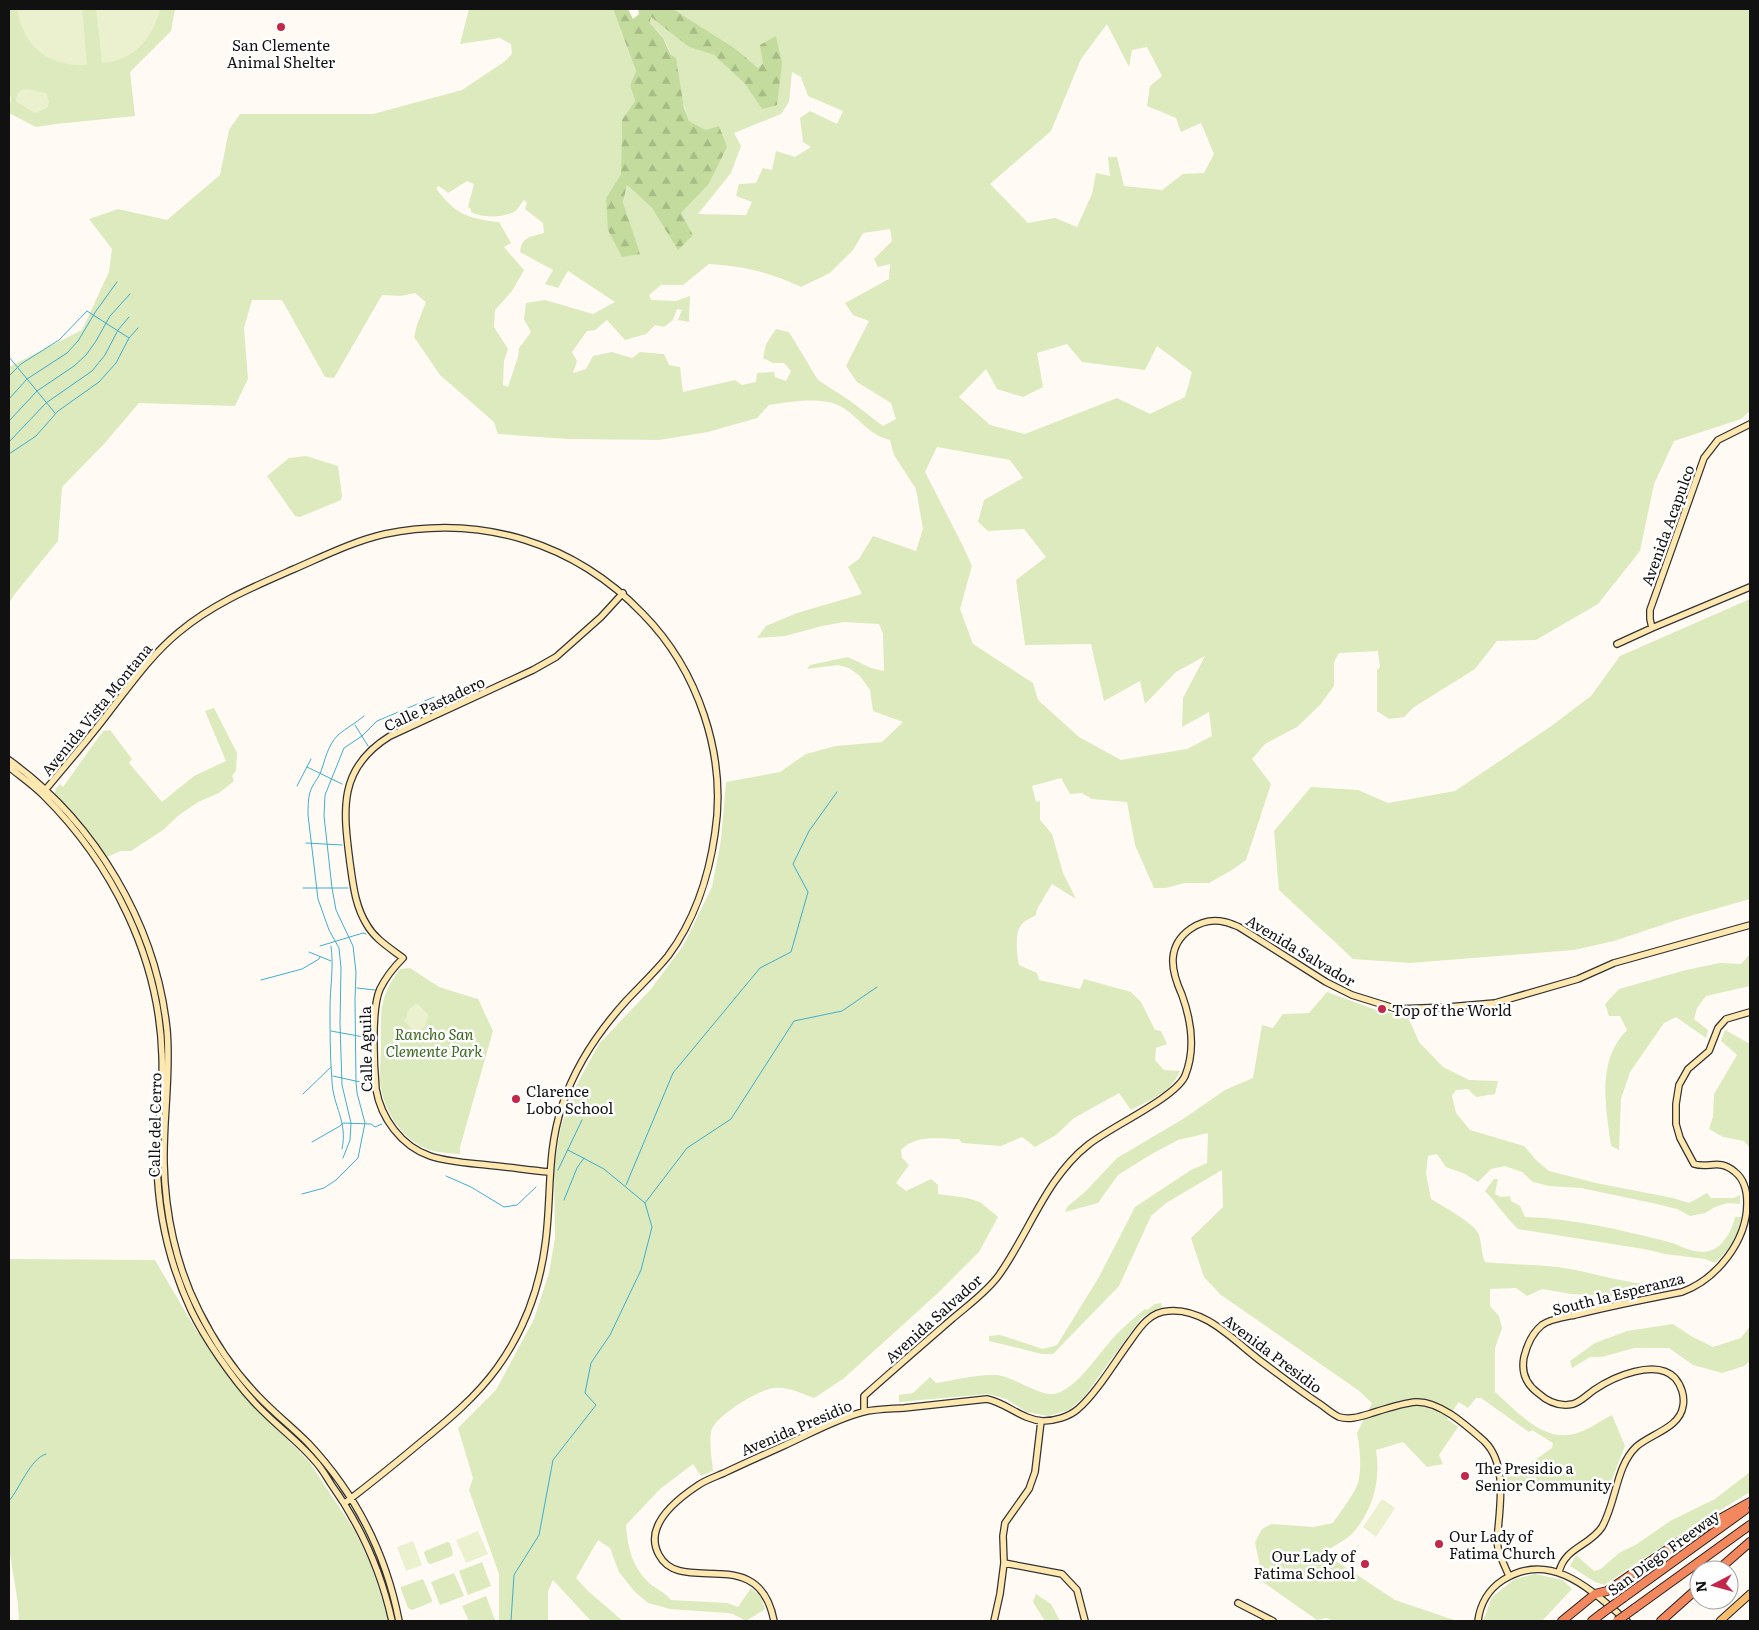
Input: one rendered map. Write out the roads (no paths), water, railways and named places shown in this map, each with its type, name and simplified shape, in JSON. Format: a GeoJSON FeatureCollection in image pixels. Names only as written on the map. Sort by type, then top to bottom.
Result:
{"type":"FeatureCollection","features":[{"type":"Feature","properties":{"kind":"highway"},"geometry":{"type":"LineString","coordinates":[[1562,1621],[1595,1594],[1607,1591],[1677,1543],[1750,1502]]}},
{"type":"Feature","properties":{"kind":"highway","name":"San Diego Freeway"},"geometry":{"type":"LineString","coordinates":[[1592,1621],[1750,1506]]}},
{"type":"Feature","properties":{"kind":"highway","name":"San Diego Freeway"},"geometry":{"type":"LineString","coordinates":[[1617,1621],[1750,1525]]}},
{"type":"Feature","properties":{"kind":"highway"},"geometry":{"type":"LineString","coordinates":[[1729,1560],[1750,1542]]}},
{"type":"Feature","properties":{"kind":"highway"},"geometry":{"type":"LineString","coordinates":[[1661,1621],[1689,1596]]}},
{"type":"Feature","properties":{"kind":"main road"},"geometry":{"type":"LineString","coordinates":[[1720,1621],[1750,1594]]}},
{"type":"Feature","properties":{"kind":"street","name":"Avenida Acapulco"},"geometry":{"type":"LineString","coordinates":[[1652,628],[1650,610],[1704,458],[1718,440],[1750,424]]}},
{"type":"Feature","properties":{"kind":"street","name":"Avenida Vista Montana"},"geometry":{"type":"LineString","coordinates":[[44,792],[66,768],[153,656],[178,633],[207,611],[233,596],[341,548],[382,535],[429,528],[458,527],[510,535],[545,546],[573,559],[600,575],[623,593],[667,641],[687,674],[698,699],[710,733],[718,788],[716,830],[707,873],[689,922],[669,954],[591,1044],[580,1063],[562,1106],[554,1137],[549,1172],[546,1240],[537,1284],[529,1309],[516,1338],[496,1370],[468,1401],[391,1467],[345,1503]]}},
{"type":"Feature","properties":{"kind":"street"},"geometry":{"type":"LineString","coordinates":[[1617,644],[1750,586]]}},
{"type":"Feature","properties":{"kind":"street","name":"Calle Pastadero"},"geometry":{"type":"LineString","coordinates":[[403,958],[374,935],[361,914],[355,896],[345,814],[348,785],[355,769],[378,744],[390,736],[533,670],[556,657],[601,617],[623,593]]}},
{"type":"Feature","properties":{"kind":"street","name":"Calle del Cerro"},"geometry":{"type":"LineString","coordinates":[[9,760],[44,792],[90,848],[126,910],[146,962],[164,1030],[164,1148],[165,1185],[169,1219],[187,1284],[198,1310],[214,1339],[241,1377],[259,1397],[307,1442],[351,1498],[382,1558],[394,1593],[399,1621]]}},
{"type":"Feature","properties":{"kind":"street","name":"Calle del Cerro"},"geometry":{"type":"LineString","coordinates":[[9,767],[44,792]]}},
{"type":"Feature","properties":{"kind":"street","name":"Avenida Salvador"},"geometry":{"type":"LineString","coordinates":[[864,1412],[864,1396],[980,1295],[998,1276],[1067,1165],[1086,1146],[1173,1092],[1185,1077],[1192,1042],[1190,1024],[1175,977],[1173,958],[1178,941],[1195,926],[1206,922],[1224,921],[1239,927],[1326,982],[1352,995],[1397,1009],[1448,1008],[1495,1003],[1578,979],[1614,963],[1750,926]]}},
{"type":"Feature","properties":{"kind":"street","name":"Calle Aguila"},"geometry":{"type":"LineString","coordinates":[[403,958],[392,970],[380,990],[375,1011],[376,1089],[378,1099],[388,1122],[406,1142],[432,1156],[456,1162],[549,1172]]}},
{"type":"Feature","properties":{"kind":"street","name":"South la Esperanza"},"geometry":{"type":"LineString","coordinates":[[1559,1572],[1564,1558],[1594,1535],[1603,1524],[1628,1457],[1636,1447],[1670,1425],[1678,1417],[1683,1406],[1683,1395],[1680,1385],[1668,1373],[1661,1369],[1648,1369],[1606,1383],[1576,1403],[1563,1405],[1553,1403],[1536,1392],[1528,1384],[1524,1375],[1523,1365],[1528,1343],[1543,1324],[1623,1302],[1682,1292],[1704,1281],[1738,1243],[1749,1210],[1745,1187],[1735,1172],[1724,1165],[1701,1166],[1694,1164],[1680,1138],[1676,1124],[1676,1104],[1679,1085],[1688,1069],[1709,1051],[1718,1028],[1726,1019],[1750,1012]]}},
{"type":"Feature","properties":{"kind":"street","name":"Calle del Cerro"},"geometry":{"type":"LineString","coordinates":[[165,1060],[158,1147],[158,1183],[163,1220],[181,1287],[192,1312],[216,1352],[239,1383],[255,1403],[315,1461],[345,1503],[375,1560],[392,1621]]}},
{"type":"Feature","properties":{"kind":"street","name":"Avenida Presidio"},"geometry":{"type":"LineString","coordinates":[[774,1621],[769,1601],[762,1590],[750,1581],[738,1576],[675,1569],[665,1563],[659,1555],[655,1544],[658,1523],[665,1512],[703,1482],[831,1424],[864,1412],[987,1399],[998,1401],[1024,1416],[1041,1421],[1063,1417],[1078,1410],[1090,1396],[1142,1324],[1157,1313],[1168,1310],[1185,1312],[1211,1322],[1260,1361],[1339,1416],[1356,1418],[1416,1402],[1430,1403],[1444,1409],[1485,1442],[1496,1458],[1500,1472],[1497,1542],[1499,1553],[1509,1576]]}},
{"type":"Feature","properties":{"kind":"street"},"geometry":{"type":"LineString","coordinates":[[994,1621],[1004,1563],[1003,1536],[1005,1523],[1029,1488],[1035,1472],[1041,1421]]}},
{"type":"Feature","properties":{"kind":"street"},"geometry":{"type":"LineString","coordinates":[[1004,1563],[1062,1574],[1077,1590],[1085,1621]]}},
{"type":"Feature","properties":{"kind":"street"},"geometry":{"type":"LineString","coordinates":[[1478,1621],[1487,1594],[1497,1584],[1509,1576],[1534,1569],[1546,1568],[1559,1572],[1579,1583],[1627,1621]]}},
{"type":"Feature","properties":{"kind":"street"},"geometry":{"type":"LineString","coordinates":[[1238,1603],[1273,1621]]}},
{"type":"Feature","properties":{"kind":"waterway"},"geometry":{"type":"LineString","coordinates":[[9,399],[27,379],[67,353],[78,341],[96,311],[117,282]]}},
{"type":"Feature","properties":{"kind":"waterway"},"geometry":{"type":"LineString","coordinates":[[9,421],[37,391],[74,366],[86,355],[110,316],[130,294]]}},
{"type":"Feature","properties":{"kind":"waterway"},"geometry":{"type":"LineString","coordinates":[[9,376],[21,364],[59,340],[87,311],[129,338],[138,328]]}},
{"type":"Feature","properties":{"kind":"waterway"},"geometry":{"type":"LineString","coordinates":[[9,442],[46,403],[92,371],[105,355],[118,330],[129,317]]}},
{"type":"Feature","properties":{"kind":"waterway"},"geometry":{"type":"LineString","coordinates":[[9,454],[36,436],[58,411],[99,382],[116,363],[129,338]]}},
{"type":"Feature","properties":{"kind":"waterway"},"geometry":{"type":"LineString","coordinates":[[9,357],[55,413]]}},
{"type":"Feature","properties":{"kind":"waterway"},"geometry":{"type":"LineString","coordinates":[[302,1194],[324,1188],[336,1180],[358,1158],[365,1123],[356,1082],[356,972],[353,946],[336,910],[324,816],[325,795],[344,748],[362,736],[377,721],[434,697]]}},
{"type":"Feature","properties":{"kind":"waterway"},"geometry":{"type":"LineString","coordinates":[[343,1158],[350,1140],[351,1123],[342,1085],[341,968],[339,948],[329,930],[318,899],[308,806],[311,789],[320,774],[331,744],[338,735],[364,716]]}},
{"type":"Feature","properties":{"kind":"waterway"},"geometry":{"type":"LineString","coordinates":[[355,725],[368,746]]}},
{"type":"Feature","properties":{"kind":"waterway"},"geometry":{"type":"LineString","coordinates":[[297,786],[311,759]]}},
{"type":"Feature","properties":{"kind":"waterway"},"geometry":{"type":"LineString","coordinates":[[307,767],[342,784]]}},
{"type":"Feature","properties":{"kind":"waterway"},"geometry":{"type":"LineString","coordinates":[[626,1185],[673,1073],[760,968],[791,952],[808,892],[793,864],[809,831],[837,792]]}},
{"type":"Feature","properties":{"kind":"waterway"},"geometry":{"type":"LineString","coordinates":[[306,843],[342,845]]}},
{"type":"Feature","properties":{"kind":"waterway"},"geometry":{"type":"LineString","coordinates":[[303,888],[348,888]]}},
{"type":"Feature","properties":{"kind":"waterway"},"geometry":{"type":"LineString","coordinates":[[320,946],[363,933],[366,934]]}},
{"type":"Feature","properties":{"kind":"waterway"},"geometry":{"type":"LineString","coordinates":[[331,946],[331,1063],[333,1090],[342,1122],[342,1149]]}},
{"type":"Feature","properties":{"kind":"waterway"},"geometry":{"type":"LineString","coordinates":[[309,952],[331,961]]}},
{"type":"Feature","properties":{"kind":"waterway"},"geometry":{"type":"LineString","coordinates":[[261,980],[302,969],[320,957]]}},
{"type":"Feature","properties":{"kind":"waterway"},"geometry":{"type":"LineString","coordinates":[[645,1203],[687,1148],[731,1119],[794,1021],[842,1011],[877,987]]}},
{"type":"Feature","properties":{"kind":"waterway"},"geometry":{"type":"LineString","coordinates":[[357,988],[375,990]]}},
{"type":"Feature","properties":{"kind":"waterway"},"geometry":{"type":"LineString","coordinates":[[331,1031],[369,1038]]}},
{"type":"Feature","properties":{"kind":"waterway"},"geometry":{"type":"LineString","coordinates":[[303,1094],[331,1067]]}},
{"type":"Feature","properties":{"kind":"waterway"},"geometry":{"type":"LineString","coordinates":[[333,1076],[369,1084]]}},
{"type":"Feature","properties":{"kind":"waterway"},"geometry":{"type":"LineString","coordinates":[[558,1170],[582,1120]]}},
{"type":"Feature","properties":{"kind":"waterway"},"geometry":{"type":"LineString","coordinates":[[312,1142],[343,1123],[371,1124],[375,1127],[382,1124]]}},
{"type":"Feature","properties":{"kind":"waterway"},"geometry":{"type":"LineString","coordinates":[[511,1621],[514,1575],[539,1535],[553,1460],[596,1405],[585,1393],[591,1363],[610,1335],[641,1270],[652,1227],[645,1203],[604,1169],[568,1150]]}},
{"type":"Feature","properties":{"kind":"waterway"},"geometry":{"type":"LineString","coordinates":[[564,1200],[577,1168],[584,1158]]}},
{"type":"Feature","properties":{"kind":"waterway"},"geometry":{"type":"LineString","coordinates":[[446,1176],[471,1187],[504,1207],[517,1205],[536,1187]]}},
{"type":"Feature","properties":{"kind":"waterway"},"geometry":{"type":"LineString","coordinates":[[9,1501],[30,1468],[40,1457],[46,1454]]}},
{"type":"Feature","properties":{"kind":"place","name":"San Clemente Animal Shelter"},"geometry":{"type":"Point","coordinates":[281,27]}},
{"type":"Feature","properties":{"kind":"place","name":"Top of the World"},"geometry":{"type":"Point","coordinates":[1382,1009]}},
{"type":"Feature","properties":{"kind":"place","name":"Clarence Lobo School"},"geometry":{"type":"Point","coordinates":[516,1099]}},
{"type":"Feature","properties":{"kind":"place","name":"The Presidio a Senior Community"},"geometry":{"type":"Point","coordinates":[1465,1476]}},
{"type":"Feature","properties":{"kind":"place","name":"Our Lady of Fatima Church"},"geometry":{"type":"Point","coordinates":[1439,1544]}},
{"type":"Feature","properties":{"kind":"place","name":"Our Lady of Fatima School"},"geometry":{"type":"Point","coordinates":[1365,1564]}},
{"type":"Feature","properties":{"kind":"park label","name":"Rancho San Clemente Park"},"geometry":{"type":"Point","coordinates":[434,1042]}}]}
